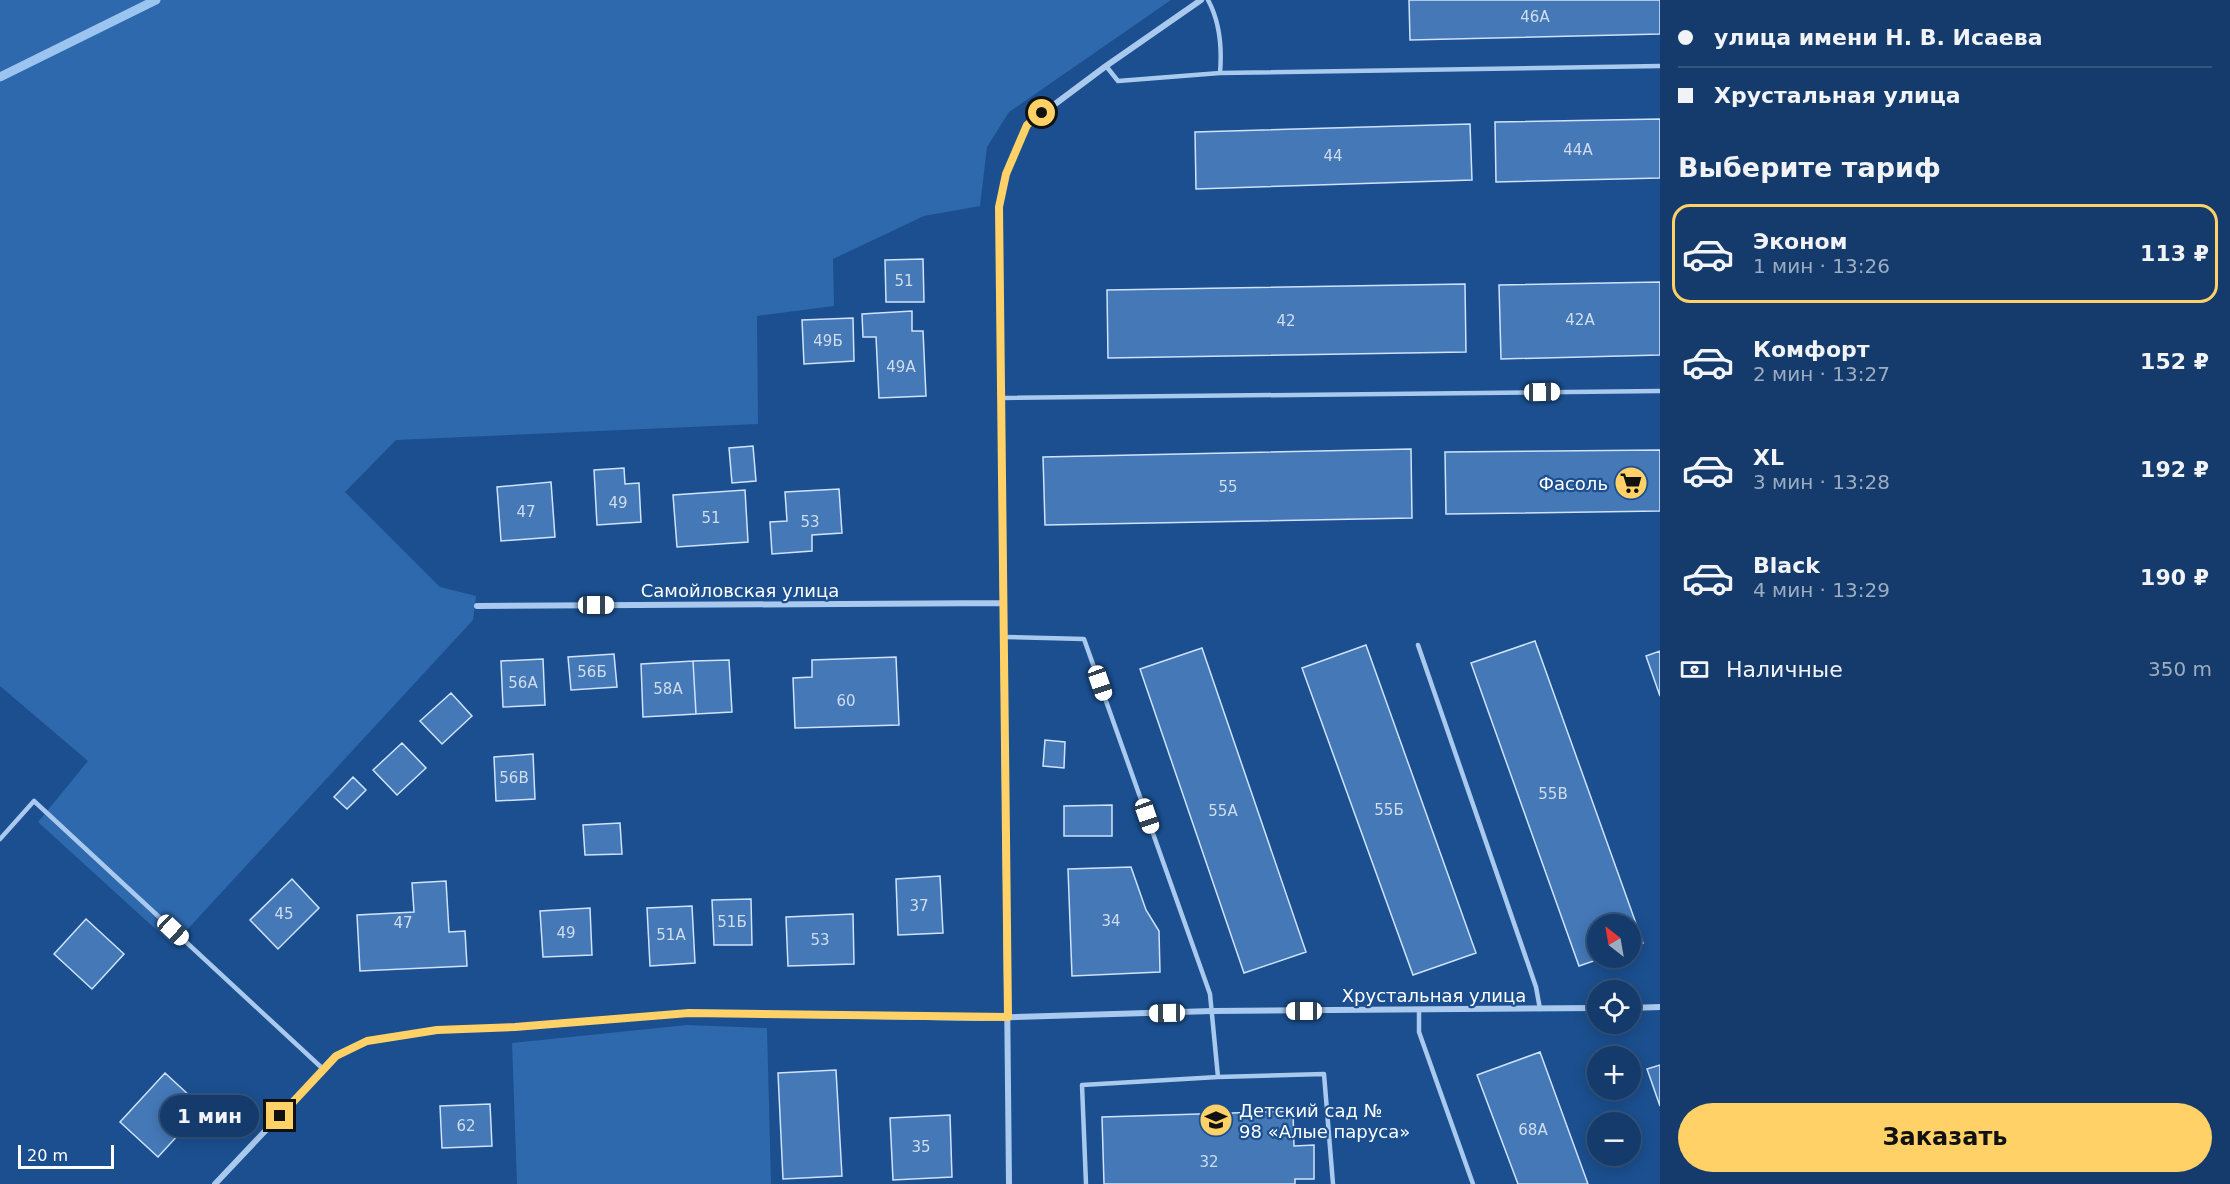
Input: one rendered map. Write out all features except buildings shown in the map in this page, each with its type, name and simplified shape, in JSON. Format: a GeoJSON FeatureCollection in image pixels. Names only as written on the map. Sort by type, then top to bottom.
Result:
{"type":"FeatureCollection","features":[{"type":"Feature","properties":{"kind":"street"},"geometry":{"type":"LineString","coordinates":[[1009,1184],[999,207],[1006,174],[1027,125],[1106,66],[1201,0]]}},
{"type":"Feature","properties":{"kind":"street","name":"Самойловская улица"},"geometry":{"type":"LineString","coordinates":[[477,606],[1004,603]]}},
{"type":"Feature","properties":{"kind":"street"},"geometry":{"type":"LineString","coordinates":[[1641,1008],[1660,1007]]}},
{"type":"Feature","properties":{"kind":"street","name":"Хрустальная улица"},"geometry":{"type":"LineString","coordinates":[[215,1184],[313,1081],[322,1068],[336,1056],[367,1041],[437,1030],[515,1027],[689,1013],[1008,1017],[1212,1011],[1587,1008]]}},
{"type":"Feature","properties":{"kind":"lane"},"geometry":{"type":"LineString","coordinates":[[1208,0],[1222,49],[1220,73]]}},
{"type":"Feature","properties":{"kind":"lane"},"geometry":{"type":"LineString","coordinates":[[1106,66],[1118,81],[1220,73],[1660,66]]}},
{"type":"Feature","properties":{"kind":"lane"},"geometry":{"type":"LineString","coordinates":[[1001,398],[1660,391]]}},
{"type":"Feature","properties":{"kind":"lane"},"geometry":{"type":"LineString","coordinates":[[1004,637],[1084,639],[1210,994],[1218,1077]]}},
{"type":"Feature","properties":{"kind":"lane"},"geometry":{"type":"LineString","coordinates":[[1418,645],[1536,987],[1540,1010]]}},
{"type":"Feature","properties":{"kind":"lane"},"geometry":{"type":"LineString","coordinates":[[0,839],[34,801],[322,1068]]}},
{"type":"Feature","properties":{"kind":"lane"},"geometry":{"type":"LineString","coordinates":[[1419,1009],[1419,1032],[1473,1184]]}},
{"type":"Feature","properties":{"kind":"lane"},"geometry":{"type":"LineString","coordinates":[[1086,1184],[1082,1085],[1218,1077],[1324,1074],[1333,1184]]}},
{"type":"Feature","properties":{"kind":"shaded area"},"geometry":{"type":"Polygon","coordinates":[[[0,0],[1171,0],[1009,112],[987,147],[980,206],[924,216],[833,259],[834,306],[757,316],[758,424],[396,440],[345,492],[440,587],[476,596],[473,620],[173,945],[38,822],[88,761],[0,686],[0,0]]]}},
{"type":"Feature","properties":{"kind":"shaded area"},"geometry":{"type":"Polygon","coordinates":[[[687,1025],[767,1028],[771,1184],[517,1184],[512,1043],[687,1025]]]}},
{"type":"Feature","properties":{"kind":"waterway"},"geometry":{"type":"LineString","coordinates":[[0,77],[156,0]]}},
{"type":"Feature","properties":{"kind":"place","name":"Фасоль"},"geometry":{"type":"Point","coordinates":[1631,483]}},
{"type":"Feature","properties":{"kind":"place","name":"Детский сад № 98 «Алые паруса»"},"geometry":{"type":"Point","coordinates":[1216,1120]}},
{"type":"Feature","properties":{"kind":"route"},"geometry":{"type":"LineString","coordinates":[[280,1116],[322,1068],[336,1056],[367,1041],[437,1030],[515,1027],[689,1013],[1008,1017],[999,207],[1006,174],[1027,125],[1042,113]]}}]}
